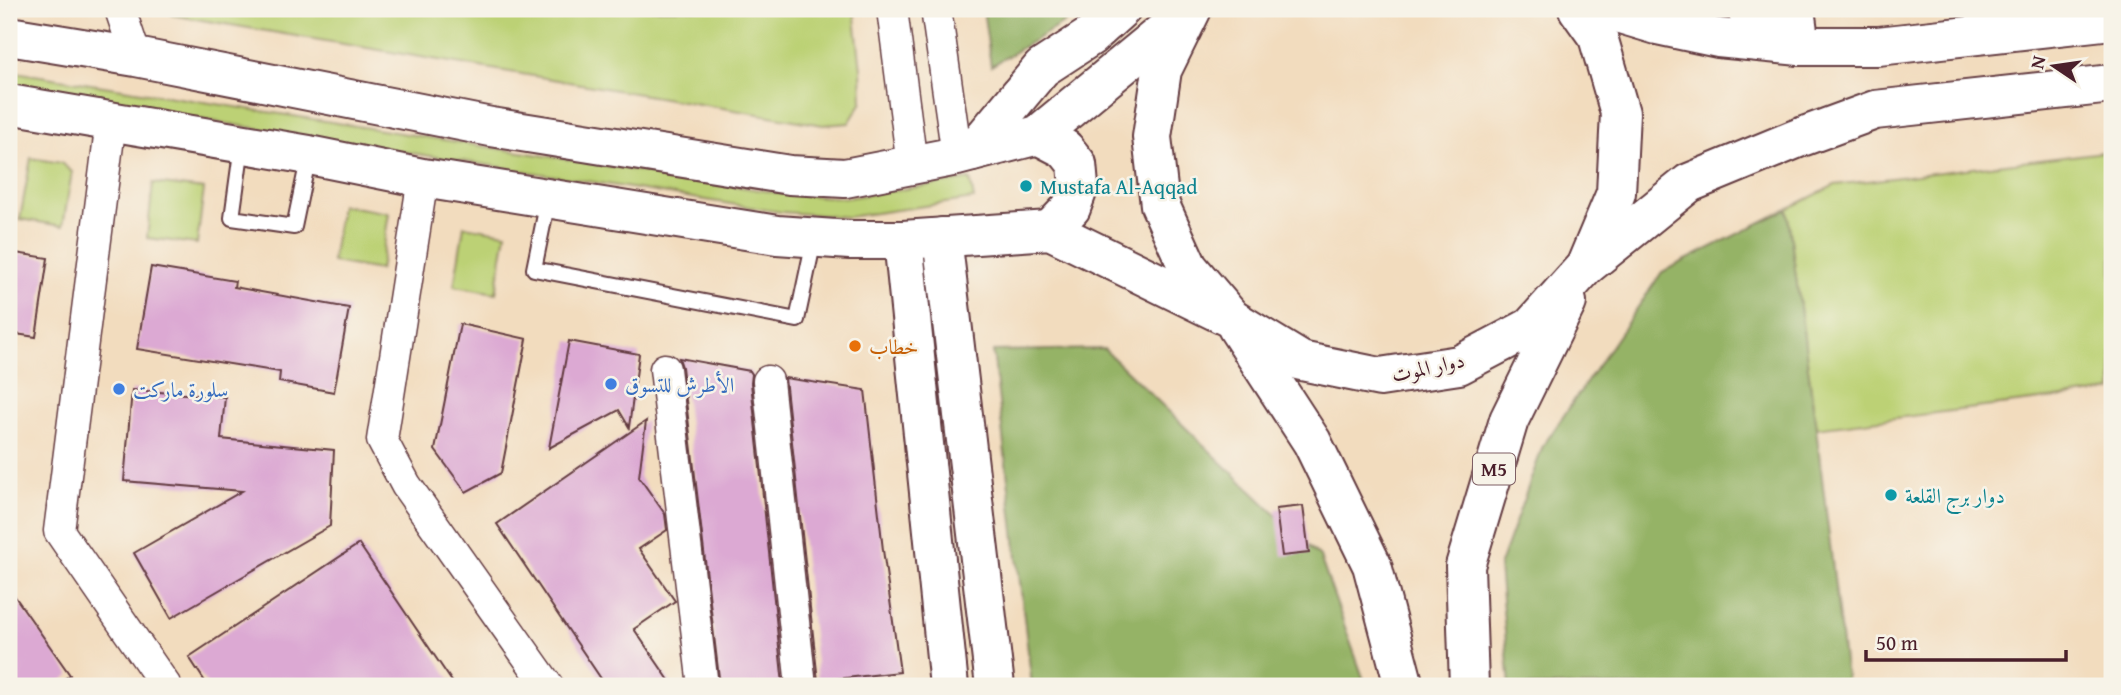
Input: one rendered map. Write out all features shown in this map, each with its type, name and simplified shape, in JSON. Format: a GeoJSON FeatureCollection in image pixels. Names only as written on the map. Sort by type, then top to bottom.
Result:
{"type":"FeatureCollection","features":[{"type":"Feature","properties":{"kind":"main road"},"geometry":{"type":"LineString","coordinates":[[965,154],[1042,68],[1091,36],[1121,9]]}},
{"type":"Feature","properties":{"kind":"main road"},"geometry":{"type":"LineString","coordinates":[[9,36],[136,57],[491,127],[790,175],[845,178],[965,154],[1038,135],[1192,9]]}},
{"type":"Feature","properties":{"kind":"main road","name":"دوار الموت"},"geometry":{"type":"LineString","coordinates":[[1192,9],[1162,70],[1152,137],[1160,205],[1188,267],[1232,319],[1301,361],[1380,377],[1460,365],[1531,327],[1585,267],[1616,193],[1620,113],[1598,37],[1578,9]]}},
{"type":"Feature","properties":{"kind":"main road"},"geometry":{"type":"LineString","coordinates":[[1611,9],[1657,25],[1718,38],[1792,33],[1878,46],[2112,20]]}},
{"type":"Feature","properties":{"kind":"main road"},"geometry":{"type":"LineString","coordinates":[[1746,9],[1792,33]]}},
{"type":"Feature","properties":{"kind":"main road"},"geometry":{"type":"LineString","coordinates":[[1585,267],[1689,183],[1875,110],[2112,84]]}},
{"type":"Feature","properties":{"kind":"main road"},"geometry":{"type":"LineString","coordinates":[[9,104],[309,155],[423,178],[777,235],[903,240],[1050,230],[1232,319],[1312,442],[1372,565],[1404,686]]}},
{"type":"Feature","properties":{"kind":"main road"},"geometry":{"type":"LineString","coordinates":[[477,187],[491,127]]}},
{"type":"Feature","properties":{"kind":"main road"},"geometry":{"type":"LineString","coordinates":[[1038,135],[1065,149],[1077,164],[1079,186],[1071,208],[1050,230]]}},
{"type":"Feature","properties":{"kind":"main road"},"geometry":{"type":"LineString","coordinates":[[942,237],[995,686]]}},
{"type":"Feature","properties":{"kind":"main road"},"geometry":{"type":"LineString","coordinates":[[903,240],[949,686]]}},
{"type":"Feature","properties":{"kind":"main road","name":"M5"},"geometry":{"type":"LineString","coordinates":[[1469,686],[1465,566],[1508,420],[1585,267]]}},
{"type":"Feature","properties":{"kind":"street"},"geometry":{"type":"LineString","coordinates":[[120,9],[136,57]]}},
{"type":"Feature","properties":{"kind":"street"},"geometry":{"type":"LineString","coordinates":[[892,9],[912,165]]}},
{"type":"Feature","properties":{"kind":"street"},"geometry":{"type":"LineString","coordinates":[[936,9],[965,154]]}},
{"type":"Feature","properties":{"kind":"street"},"geometry":{"type":"LineString","coordinates":[[111,121],[59,531],[166,686]]}},
{"type":"Feature","properties":{"kind":"street"},"geometry":{"type":"LineString","coordinates":[[423,178],[382,440],[406,485],[548,686]]}},
{"type":"Feature","properties":{"kind":"street"},"geometry":{"type":"LineString","coordinates":[[665,369],[703,686]]}},
{"type":"Feature","properties":{"kind":"street"},"geometry":{"type":"LineString","coordinates":[[768,381],[801,686]]}},
{"type":"Feature","properties":{"kind":"lane"},"geometry":{"type":"LineString","coordinates":[[242,144],[232,218],[294,228],[309,155]]}},
{"type":"Feature","properties":{"kind":"lane"},"geometry":{"type":"LineString","coordinates":[[549,198],[534,269],[796,320],[814,237]]}},
{"type":"Feature","properties":{"kind":"green space"},"geometry":{"type":"Polygon","coordinates":[[[170,9],[854,9],[862,102],[849,123],[823,125],[172,15],[170,9]]]}},
{"type":"Feature","properties":{"kind":"green space"},"geometry":{"type":"Polygon","coordinates":[[[983,9],[1079,9],[1065,22],[991,66],[983,9]]]}},
{"type":"Feature","properties":{"kind":"green space"},"geometry":{"type":"Polygon","coordinates":[[[9,71],[785,194],[846,198],[970,179],[974,199],[848,217],[781,212],[9,89],[9,71]]]}},
{"type":"Feature","properties":{"kind":"green space"},"geometry":{"type":"Polygon","coordinates":[[[2112,151],[2112,391],[1816,428],[1787,209],[1835,185],[2112,151]]]}},
{"type":"Feature","properties":{"kind":"green space"},"geometry":{"type":"Polygon","coordinates":[[[31,158],[61,163],[72,172],[63,226],[20,219],[31,158]]]}},
{"type":"Feature","properties":{"kind":"green space"},"geometry":{"type":"Polygon","coordinates":[[[153,183],[204,189],[197,244],[147,238],[153,183]]]}},
{"type":"Feature","properties":{"kind":"green space"},"geometry":{"type":"Polygon","coordinates":[[[341,205],[389,213],[380,270],[332,262],[341,205]]]}},
{"type":"Feature","properties":{"kind":"green space"},"geometry":{"type":"Polygon","coordinates":[[[1787,209],[1847,686],[1510,686],[1499,567],[1543,446],[1662,272],[1787,209]]]}},
{"type":"Feature","properties":{"kind":"green space"},"geometry":{"type":"Polygon","coordinates":[[[464,226],[506,233],[496,293],[454,286],[464,226]]]}},
{"type":"Feature","properties":{"kind":"green space"},"geometry":{"type":"Polygon","coordinates":[[[1104,349],[1320,557],[1366,686],[1032,686],[993,351],[1104,349]]]}},
{"type":"Feature","properties":{"kind":"building"},"geometry":{"type":"Polygon","coordinates":[[[9,252],[48,258],[36,337],[9,333],[9,252]]]}},
{"type":"Feature","properties":{"kind":"building"},"geometry":{"type":"Polygon","coordinates":[[[151,267],[235,281],[234,287],[349,308],[334,392],[279,382],[280,372],[137,349],[151,267]]]}},
{"type":"Feature","properties":{"kind":"building"},"geometry":{"type":"Polygon","coordinates":[[[460,324],[527,339],[501,473],[466,492],[435,450],[460,324]]]}},
{"type":"Feature","properties":{"kind":"building"},"geometry":{"type":"Polygon","coordinates":[[[569,341],[639,354],[629,427],[619,410],[549,448],[569,341]]]}},
{"type":"Feature","properties":{"kind":"building"},"geometry":{"type":"Polygon","coordinates":[[[679,358],[750,371],[752,374],[783,684],[720,686],[679,358]]]}},
{"type":"Feature","properties":{"kind":"building"},"geometry":{"type":"Polygon","coordinates":[[[785,378],[865,390],[900,672],[818,681],[785,378]]]}},
{"type":"Feature","properties":{"kind":"building"},"geometry":{"type":"Polygon","coordinates":[[[132,390],[225,397],[221,439],[334,450],[330,526],[171,618],[134,553],[242,491],[124,481],[132,390]]]}},
{"type":"Feature","properties":{"kind":"building"},"geometry":{"type":"Polygon","coordinates":[[[646,421],[639,477],[665,514],[667,530],[639,549],[675,601],[634,629],[673,686],[606,686],[497,524],[646,421]]]}},
{"type":"Feature","properties":{"kind":"building"},"geometry":{"type":"Polygon","coordinates":[[[1303,506],[1309,553],[1282,556],[1276,509],[1303,506]]]}},
{"type":"Feature","properties":{"kind":"building"},"geometry":{"type":"Polygon","coordinates":[[[359,544],[455,686],[208,686],[189,657],[359,544]]]}},
{"type":"Feature","properties":{"kind":"building"},"geometry":{"type":"Polygon","coordinates":[[[9,588],[70,675],[54,686],[9,686],[9,588]]]}},
{"type":"Feature","properties":{"kind":"place","name":"Mustafa Al-Aqqad"},"geometry":{"type":"Point","coordinates":[1026,186]}},
{"type":"Feature","properties":{"kind":"place","name":"خطاب"},"geometry":{"type":"Point","coordinates":[855,346]}},
{"type":"Feature","properties":{"kind":"place","name":"الأطرش للتسوق"},"geometry":{"type":"Point","coordinates":[611,384]}},
{"type":"Feature","properties":{"kind":"place","name":"سلورة ماركت"},"geometry":{"type":"Point","coordinates":[119,389]}},
{"type":"Feature","properties":{"kind":"place","name":"دوار برج القلعة"},"geometry":{"type":"Point","coordinates":[1891,495]}}]}
